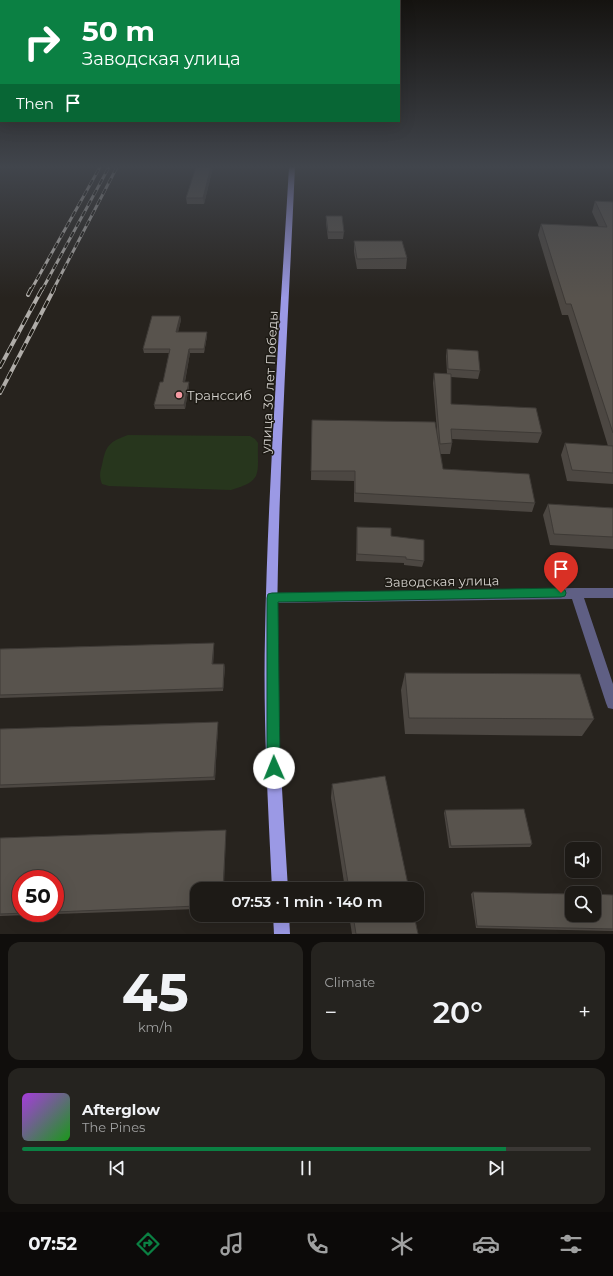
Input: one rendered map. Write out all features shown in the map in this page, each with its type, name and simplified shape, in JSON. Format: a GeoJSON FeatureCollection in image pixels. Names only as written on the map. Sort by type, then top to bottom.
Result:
{"type":"FeatureCollection","features":[{"type":"Feature","properties":{"kind":"main road","name":"улица 30 лет Победы"},"geometry":{"type":"LineString","coordinates":[[280,882],[274,784],[272,598],[290,211]]}},
{"type":"Feature","properties":{"kind":"main road"},"geometry":{"type":"LineString","coordinates":[[281,922],[282,934]]}},
{"type":"Feature","properties":{"kind":"street"},"geometry":{"type":"LineString","coordinates":[[576,593],[613,703]]}},
{"type":"Feature","properties":{"kind":"street","name":"Заводская улица"},"geometry":{"type":"LineString","coordinates":[[272,598],[613,593]]}},
{"type":"Feature","properties":{"kind":"green space"},"geometry":{"type":"Polygon","coordinates":[[[128,435],[250,436],[258,443],[258,469],[254,479],[249,483],[231,490],[109,486],[102,484],[100,472],[103,458],[109,445],[112,442],[128,435]]]}},
{"type":"Feature","properties":{"kind":"building"},"geometry":{"type":"Polygon","coordinates":[[[599,211],[613,211],[613,433],[571,304],[566,304],[541,224],[607,227],[599,211]]]}},
{"type":"Feature","properties":{"kind":"building"},"geometry":{"type":"Polygon","coordinates":[[[326,216],[342,216],[344,232],[328,232],[326,216]]]}},
{"type":"Feature","properties":{"kind":"building"},"geometry":{"type":"Polygon","coordinates":[[[354,241],[402,241],[407,258],[357,259],[354,241]]]}},
{"type":"Feature","properties":{"kind":"building"},"geometry":{"type":"Polygon","coordinates":[[[152,316],[180,316],[176,332],[207,332],[204,349],[189,349],[183,382],[189,382],[184,405],[154,405],[160,382],[163,382],[170,349],[143,349],[152,316]]]}},
{"type":"Feature","properties":{"kind":"building"},"geometry":{"type":"Polygon","coordinates":[[[447,349],[478,351],[480,371],[448,369],[447,349]]]}},
{"type":"Feature","properties":{"kind":"building"},"geometry":{"type":"Polygon","coordinates":[[[434,373],[451,374],[451,404],[536,408],[542,433],[451,429],[452,443],[440,444],[434,373]]]}},
{"type":"Feature","properties":{"kind":"building"},"geometry":{"type":"Polygon","coordinates":[[[312,420],[435,422],[443,469],[529,474],[535,503],[355,493],[355,471],[311,471],[312,420]]]}},
{"type":"Feature","properties":{"kind":"building"},"geometry":{"type":"Polygon","coordinates":[[[565,443],[613,446],[613,473],[572,470],[565,443]]]}},
{"type":"Feature","properties":{"kind":"building"},"geometry":{"type":"Polygon","coordinates":[[[548,504],[613,508],[613,537],[554,534],[548,504]]]}},
{"type":"Feature","properties":{"kind":"building"},"geometry":{"type":"Polygon","coordinates":[[[357,527],[391,528],[391,536],[424,540],[424,561],[406,559],[406,557],[357,554],[357,527]]]}},
{"type":"Feature","properties":{"kind":"building"},"geometry":{"type":"Polygon","coordinates":[[[214,643],[212,664],[224,664],[223,688],[0,695],[0,649],[214,643]]]}},
{"type":"Feature","properties":{"kind":"building"},"geometry":{"type":"Polygon","coordinates":[[[405,673],[580,674],[594,719],[409,718],[405,673]]]}},
{"type":"Feature","properties":{"kind":"building"},"geometry":{"type":"Polygon","coordinates":[[[218,722],[214,777],[0,785],[0,729],[218,722]]]}},
{"type":"Feature","properties":{"kind":"building"},"geometry":{"type":"Polygon","coordinates":[[[385,776],[408,882],[348,882],[332,784],[385,776]]]}},
{"type":"Feature","properties":{"kind":"building"},"geometry":{"type":"Polygon","coordinates":[[[524,809],[532,844],[451,846],[445,810],[524,809]]]}},
{"type":"Feature","properties":{"kind":"building"},"geometry":{"type":"Polygon","coordinates":[[[226,830],[223,882],[190,882],[190,906],[64,912],[64,870],[12,870],[12,914],[0,914],[0,838],[226,830]]]}},
{"type":"Feature","properties":{"kind":"building"},"geometry":{"type":"Polygon","coordinates":[[[473,892],[565,894],[565,922],[601,922],[601,894],[613,895],[613,929],[477,926],[473,892]]]}},
{"type":"Feature","properties":{"kind":"building"},"geometry":{"type":"Polygon","coordinates":[[[354,922],[415,922],[418,934],[356,934],[354,922]]]}},
{"type":"Feature","properties":{"kind":"railway"},"geometry":{"type":"LineString","coordinates":[[31,290],[76,211]]}},
{"type":"Feature","properties":{"kind":"railway"},"geometry":{"type":"LineString","coordinates":[[42,290],[85,211]]}},
{"type":"Feature","properties":{"kind":"railway"},"geometry":{"type":"LineString","coordinates":[[53,290],[94,211]]}},
{"type":"Feature","properties":{"kind":"railway"},"geometry":{"type":"LineString","coordinates":[[28,295],[31,289]]}},
{"type":"Feature","properties":{"kind":"railway"},"geometry":{"type":"LineString","coordinates":[[0,367],[42,289]]}},
{"type":"Feature","properties":{"kind":"railway"},"geometry":{"type":"LineString","coordinates":[[0,393],[54,289]]}},
{"type":"Feature","properties":{"kind":"place","name":"Транссиб"},"geometry":{"type":"Point","coordinates":[179,395]}},
{"type":"Feature","properties":{"kind":"route"},"geometry":{"type":"LineString","coordinates":[[274,768],[271,636],[272,598],[561,593]]}}]}
